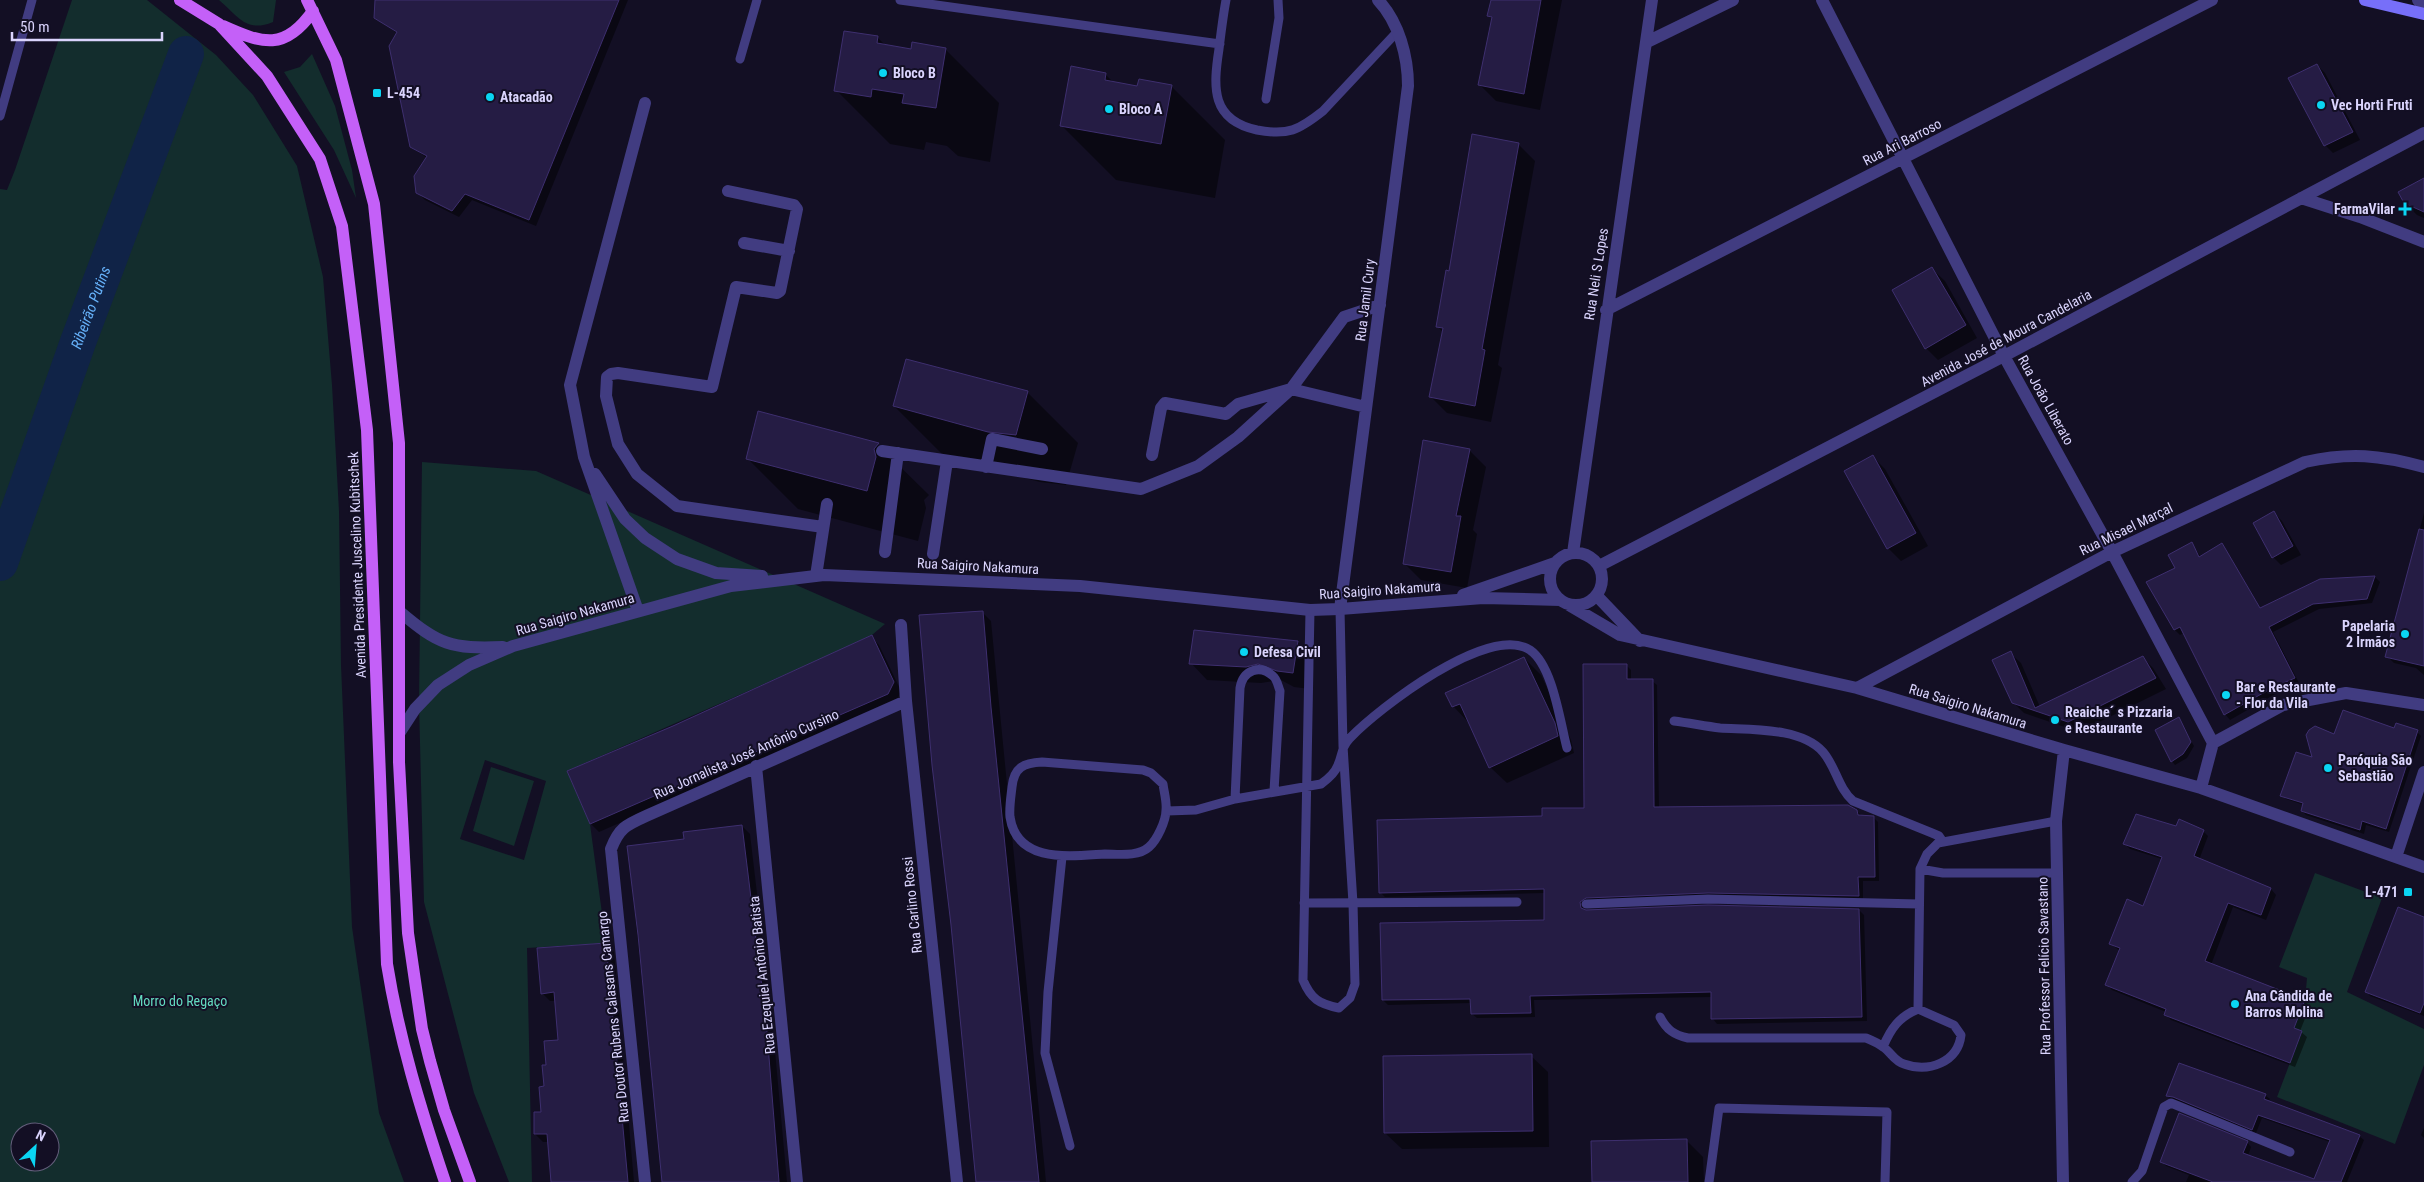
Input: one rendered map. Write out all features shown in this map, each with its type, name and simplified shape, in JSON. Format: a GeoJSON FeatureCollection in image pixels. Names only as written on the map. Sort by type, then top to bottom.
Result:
{"type":"FeatureCollection","features":[{"type":"Feature","properties":{"kind":"main road","name":"Avenida Presidente Juscelino Kubitschek"},"geometry":{"type":"LineString","coordinates":[[180,0],[219,24],[266,76],[320,159],[342,226],[367,430],[387,964],[398,1027],[421,1111],[445,1182]]}},
{"type":"Feature","properties":{"kind":"main road"},"geometry":{"type":"LineString","coordinates":[[2365,0],[2424,14]]}},
{"type":"Feature","properties":{"kind":"main road"},"geometry":{"type":"LineString","coordinates":[[219,24],[264,42],[280,40],[295,33],[310,6]]}},
{"type":"Feature","properties":{"kind":"main road"},"geometry":{"type":"LineString","coordinates":[[310,6],[336,60],[374,204],[399,444],[398,611],[401,831],[408,933],[422,1029],[434,1078],[470,1182]]}},
{"type":"Feature","properties":{"kind":"street","name":"Rua Jamil Cury"},"geometry":{"type":"LineString","coordinates":[[1340,609],[1408,86],[1406,54],[1397,32],[1378,0]]}},
{"type":"Feature","properties":{"kind":"street","name":"Rua Neli S Lopes"},"geometry":{"type":"LineString","coordinates":[[1573,553],[1606,310],[1652,0]]}},
{"type":"Feature","properties":{"kind":"street"},"geometry":{"type":"LineString","coordinates":[[1647,42],[1733,0]]}},
{"type":"Feature","properties":{"kind":"street","name":"Rua João Liberato"},"geometry":{"type":"LineString","coordinates":[[1822,0],[2004,356],[2112,552],[2213,743]]}},
{"type":"Feature","properties":{"kind":"street","name":"Rua Ari Barroso"},"geometry":{"type":"LineString","coordinates":[[1606,310],[2212,0]]}},
{"type":"Feature","properties":{"kind":"street"},"geometry":{"type":"LineString","coordinates":[[2418,0],[2424,7]]}},
{"type":"Feature","properties":{"kind":"street"},"geometry":{"type":"LineString","coordinates":[[638,611],[584,458],[570,385],[644,103]]}},
{"type":"Feature","properties":{"kind":"street","name":"Avenida José de Moura Candelaria"},"geometry":{"type":"LineString","coordinates":[[1600,566],[2004,356],[2424,133]]}},
{"type":"Feature","properties":{"kind":"street"},"geometry":{"type":"LineString","coordinates":[[728,191],[794,205],[797,212],[780,291],[777,293],[739,287],[734,290],[712,387],[618,373],[610,374],[607,378],[606,396],[618,444],[637,474],[677,506],[823,527]]}},
{"type":"Feature","properties":{"kind":"street"},"geometry":{"type":"LineString","coordinates":[[2301,198],[2360,217],[2424,242]]}},
{"type":"Feature","properties":{"kind":"street"},"geometry":{"type":"LineString","coordinates":[[744,243],[789,251]]}},
{"type":"Feature","properties":{"kind":"street"},"geometry":{"type":"LineString","coordinates":[[882,451],[1141,488],[1198,466],[1238,437],[1292,389],[1344,317],[1380,305]]}},
{"type":"Feature","properties":{"kind":"street"},"geometry":{"type":"LineString","coordinates":[[1152,455],[1161,408],[1165,403],[1226,414],[1238,404],[1292,389],[1366,407]]}},
{"type":"Feature","properties":{"kind":"street"},"geometry":{"type":"LineString","coordinates":[[986,467],[992,439],[1042,449]]}},
{"type":"Feature","properties":{"kind":"street"},"geometry":{"type":"LineString","coordinates":[[885,552],[898,453]]}},
{"type":"Feature","properties":{"kind":"street","name":"Rua Misael Marçal"},"geometry":{"type":"LineString","coordinates":[[1857,688],[2112,552],[2305,462],[2335,456],[2373,456],[2424,468]]}},
{"type":"Feature","properties":{"kind":"street"},"geometry":{"type":"LineString","coordinates":[[584,458],[625,519],[644,538],[677,560],[716,573],[794,578]]}},
{"type":"Feature","properties":{"kind":"street"},"geometry":{"type":"LineString","coordinates":[[933,554],[947,461]]}},
{"type":"Feature","properties":{"kind":"street"},"geometry":{"type":"LineString","coordinates":[[816,576],[827,504]]}},
{"type":"Feature","properties":{"kind":"street"},"geometry":{"type":"LineString","coordinates":[[1573,553],[1593,558],[1600,566],[1603,576],[1602,586],[1597,596],[1590,602],[1580,606],[1565,602],[1553,592],[1550,582],[1551,572],[1555,563],[1563,556],[1573,553]]}},
{"type":"Feature","properties":{"kind":"street","name":"Rua Saigiro Nakamura"},"geometry":{"type":"LineString","coordinates":[[1449,600],[1555,563]]}},
{"type":"Feature","properties":{"kind":"street","name":"Rua Saigiro Nakamura"},"geometry":{"type":"LineString","coordinates":[[400,732],[421,702],[438,685],[469,665],[513,646],[731,586],[794,578],[816,576],[952,579],[1080,586],[1310,610],[1449,600],[1565,602],[1606,628],[1640,640],[1857,688],[2064,750],[2201,788],[2424,867]]}},
{"type":"Feature","properties":{"kind":"street"},"geometry":{"type":"LineString","coordinates":[[1597,596],[1640,640]]}},
{"type":"Feature","properties":{"kind":"street","name":"Rua Saigiro Nakamura"},"geometry":{"type":"LineString","coordinates":[[398,611],[424,632],[457,647],[513,646]]}},
{"type":"Feature","properties":{"kind":"street","name":"Rua Carlino Rossi"},"geometry":{"type":"LineString","coordinates":[[901,625],[906,701],[956,1182]]}},
{"type":"Feature","properties":{"kind":"street"},"geometry":{"type":"LineString","coordinates":[[2201,788],[2213,743],[2283,705],[2346,694],[2424,705]]}},
{"type":"Feature","properties":{"kind":"street","name":"Rua Jornalista José Antônio Cursino"},"geometry":{"type":"LineString","coordinates":[[611,849],[620,830],[628,825],[756,766],[906,701]]}},
{"type":"Feature","properties":{"kind":"street","name":"Rua Professor Felício Savastano"},"geometry":{"type":"LineString","coordinates":[[2063,1182],[2056,821],[2064,750]]}},
{"type":"Feature","properties":{"kind":"street","name":"Rua Ezequiel Antônio Batista"},"geometry":{"type":"LineString","coordinates":[[756,766],[797,1182]]}},
{"type":"Feature","properties":{"kind":"street"},"geometry":{"type":"LineString","coordinates":[[2396,857],[2424,772]]}},
{"type":"Feature","properties":{"kind":"street","name":"Rua Doutor Rubens Calasans Camargo"},"geometry":{"type":"LineString","coordinates":[[611,849],[645,1182]]}},
{"type":"Feature","properties":{"kind":"lane"},"geometry":{"type":"LineString","coordinates":[[0,116],[32,0]]}},
{"type":"Feature","properties":{"kind":"lane"},"geometry":{"type":"LineString","coordinates":[[740,59],[757,0]]}},
{"type":"Feature","properties":{"kind":"lane"},"geometry":{"type":"LineString","coordinates":[[900,0],[1220,44]]}},
{"type":"Feature","properties":{"kind":"lane"},"geometry":{"type":"LineString","coordinates":[[1226,0],[1214,81],[1219,105],[1223,111],[1234,122],[1247,127],[1285,133],[1302,127],[1323,111],[1397,32]]}},
{"type":"Feature","properties":{"kind":"lane"},"geometry":{"type":"LineString","coordinates":[[1266,99],[1279,18],[1278,0]]}},
{"type":"Feature","properties":{"kind":"lane"},"geometry":{"type":"LineString","coordinates":[[1310,610],[1303,980],[1309,995],[1325,1005],[1339,1008],[1350,998],[1355,984],[1353,903],[1343,746],[1340,609]]}},
{"type":"Feature","properties":{"kind":"lane"},"geometry":{"type":"LineString","coordinates":[[1166,812],[1196,810],[1235,799],[1321,784],[1332,776],[1338,765],[1343,746],[1364,724],[1458,659],[1482,648],[1504,644],[1530,650],[1547,670],[1567,748]]}},
{"type":"Feature","properties":{"kind":"lane"},"geometry":{"type":"LineString","coordinates":[[1235,799],[1241,679],[1245,673],[1251,671],[1272,674],[1280,691],[1274,791]]}},
{"type":"Feature","properties":{"kind":"lane"},"geometry":{"type":"LineString","coordinates":[[1674,721],[1776,732],[1804,739],[1822,750],[1832,764],[1844,792],[1853,801],[1939,836],[1943,842]]}},
{"type":"Feature","properties":{"kind":"lane"},"geometry":{"type":"LineString","coordinates":[[1042,762],[1143,770],[1152,773],[1163,784],[1166,812],[1152,844],[1140,852],[1062,857],[1048,856],[1034,850],[1020,840],[1014,831],[1010,816],[1013,784],[1017,770],[1026,763],[1042,762]]}},
{"type":"Feature","properties":{"kind":"lane"},"geometry":{"type":"LineString","coordinates":[[1918,1009],[1920,869],[1927,854],[1938,843],[2056,821]]}},
{"type":"Feature","properties":{"kind":"lane"},"geometry":{"type":"LineString","coordinates":[[1062,857],[1048,992],[1045,1053],[1070,1146]]}},
{"type":"Feature","properties":{"kind":"lane"},"geometry":{"type":"LineString","coordinates":[[1920,869],[1943,873],[2058,873]]}},
{"type":"Feature","properties":{"kind":"lane"},"geometry":{"type":"LineString","coordinates":[[1586,904],[1708,899],[1919,904]]}},
{"type":"Feature","properties":{"kind":"lane"},"geometry":{"type":"LineString","coordinates":[[1304,903],[1516,902]]}},
{"type":"Feature","properties":{"kind":"lane"},"geometry":{"type":"LineString","coordinates":[[1660,1017],[1666,1027],[1676,1035],[1688,1038],[1866,1038],[1883,1046],[1899,1062],[1914,1066],[1945,1062],[1954,1055],[1960,1044],[1961,1034],[1954,1025],[1918,1009]]}},
{"type":"Feature","properties":{"kind":"lane"},"geometry":{"type":"LineString","coordinates":[[1883,1046],[1893,1027],[1902,1018],[1918,1009]]}},
{"type":"Feature","properties":{"kind":"lane"},"geometry":{"type":"LineString","coordinates":[[2132,1182],[2142,1172],[2164,1107],[2171,1103],[2290,1152]]}},
{"type":"Feature","properties":{"kind":"lane"},"geometry":{"type":"LineString","coordinates":[[1709,1182],[1720,1108],[1887,1112],[1885,1182]]}},
{"type":"Feature","properties":{"kind":"green space","name":"Morro do Regaço"},"geometry":{"type":"Polygon","coordinates":[[[72,0],[147,0],[216,55],[253,95],[297,166],[323,277],[332,385],[339,511],[341,665],[352,927],[379,1113],[404,1182],[0,1182],[0,189],[7,190],[72,0]]]}},
{"type":"Feature","properties":{"kind":"green space"},"geometry":{"type":"Polygon","coordinates":[[[219,0],[276,0],[273,22],[256,26],[249,24],[219,0]]]}},
{"type":"Feature","properties":{"kind":"green space"},"geometry":{"type":"Polygon","coordinates":[[[312,54],[335,106],[352,170],[356,198],[334,150],[284,72],[300,67],[312,54]]]}},
{"type":"Feature","properties":{"kind":"green space"},"geometry":{"type":"Polygon","coordinates":[[[422,462],[536,471],[885,624],[872,635],[825,657],[567,771],[590,824],[606,943],[527,948],[532,1182],[509,1182],[474,1093],[424,902],[419,703],[422,462]],[[485,760],[460,839],[524,860],[546,781],[485,760]]]}},
{"type":"Feature","properties":{"kind":"green space"},"geometry":{"type":"Polygon","coordinates":[[[491,767],[534,781],[514,846],[473,831],[491,767]]]}},
{"type":"Feature","properties":{"kind":"green space"},"geometry":{"type":"Polygon","coordinates":[[[2315,873],[2382,898],[2347,992],[2424,1029],[2424,1065],[2395,1144],[2277,1097],[2302,1031],[2294,1028],[2305,1000],[2307,978],[2279,967],[2315,873]]]}},
{"type":"Feature","properties":{"kind":"building","name":"Atacadão"},"geometry":{"type":"Polygon","coordinates":[[[375,0],[619,0],[529,220],[465,194],[452,211],[416,193],[414,176],[427,156],[410,147],[389,46],[397,32],[374,18],[375,0]]]}},
{"type":"Feature","properties":{"kind":"building"},"geometry":{"type":"Polygon","coordinates":[[[1491,0],[1541,0],[1524,94],[1478,85],[1492,17],[1487,16],[1491,0]]]}},
{"type":"Feature","properties":{"kind":"building","name":"Bloco B"},"geometry":{"type":"Polygon","coordinates":[[[844,31],[878,36],[877,43],[911,49],[912,42],[946,48],[936,108],[902,103],[904,94],[872,89],[871,97],[834,91],[844,31]]]}},
{"type":"Feature","properties":{"kind":"building","name":"Vec Horti Fruti"},"geometry":{"type":"Polygon","coordinates":[[[2317,64],[2353,132],[2324,146],[2288,78],[2317,64]]]}},
{"type":"Feature","properties":{"kind":"building","name":"Bloco A"},"geometry":{"type":"Polygon","coordinates":[[[1071,66],[1106,73],[1105,80],[1137,86],[1139,79],[1172,85],[1161,144],[1060,126],[1071,66]]]}},
{"type":"Feature","properties":{"kind":"building"},"geometry":{"type":"Polygon","coordinates":[[[1472,134],[1519,143],[1482,349],[1485,350],[1475,406],[1429,397],[1443,328],[1436,327],[1446,270],[1449,271],[1472,134]]]}},
{"type":"Feature","properties":{"kind":"building"},"geometry":{"type":"Polygon","coordinates":[[[2424,178],[2424,212],[2404,203],[2398,192],[2424,178]]]}},
{"type":"Feature","properties":{"kind":"building"},"geometry":{"type":"Polygon","coordinates":[[[1932,267],[1966,325],[1925,349],[1892,290],[1932,267]]]}},
{"type":"Feature","properties":{"kind":"building"},"geometry":{"type":"Polygon","coordinates":[[[906,359],[1028,391],[1016,435],[988,432],[893,406],[906,359]]]}},
{"type":"Feature","properties":{"kind":"building"},"geometry":{"type":"Polygon","coordinates":[[[758,411],[879,443],[874,449],[876,457],[867,491],[746,459],[758,411]]]}},
{"type":"Feature","properties":{"kind":"building"},"geometry":{"type":"Polygon","coordinates":[[[1423,440],[1470,449],[1456,516],[1461,516],[1451,572],[1403,564],[1423,440]]]}},
{"type":"Feature","properties":{"kind":"building"},"geometry":{"type":"Polygon","coordinates":[[[1873,455],[1916,533],[1887,549],[1844,471],[1873,455]]]}},
{"type":"Feature","properties":{"kind":"building"},"geometry":{"type":"Polygon","coordinates":[[[2274,511],[2293,546],[2272,558],[2253,523],[2274,511]]]}},
{"type":"Feature","properties":{"kind":"building"},"geometry":{"type":"Polygon","coordinates":[[[2419,529],[2424,530],[2424,666],[2385,657],[2419,529]]]}},
{"type":"Feature","properties":{"kind":"building"},"geometry":{"type":"Polygon","coordinates":[[[2192,542],[2199,557],[2222,543],[2260,608],[2320,579],[2375,576],[2367,599],[2313,604],[2269,627],[2295,678],[2272,688],[2224,715],[2180,627],[2174,630],[2146,582],[2175,568],[2168,555],[2192,542]]]}},
{"type":"Feature","properties":{"kind":"building"},"geometry":{"type":"Polygon","coordinates":[[[983,611],[1039,1182],[976,1182],[951,925],[932,765],[919,615],[983,611]]]}},
{"type":"Feature","properties":{"kind":"building","name":"Defesa Civil"},"geometry":{"type":"Polygon","coordinates":[[[1194,630],[1298,641],[1293,673],[1277,671],[1258,664],[1246,667],[1189,664],[1194,630]]]}},
{"type":"Feature","properties":{"kind":"building"},"geometry":{"type":"Polygon","coordinates":[[[872,635],[894,682],[888,694],[590,824],[567,771],[673,726],[872,635]]]}},
{"type":"Feature","properties":{"kind":"building"},"geometry":{"type":"Polygon","coordinates":[[[2011,651],[2035,708],[2143,656],[2156,678],[2068,722],[2012,703],[1992,660],[2011,651]]]}},
{"type":"Feature","properties":{"kind":"building"},"geometry":{"type":"Polygon","coordinates":[[[1524,657],[1555,723],[1558,736],[1489,768],[1460,704],[1452,707],[1445,693],[1524,657]]]}},
{"type":"Feature","properties":{"kind":"building"},"geometry":{"type":"Polygon","coordinates":[[[1583,664],[1627,664],[1627,679],[1653,679],[1654,807],[1848,805],[1857,810],[1858,815],[1874,816],[1875,877],[1858,877],[1859,896],[1708,893],[1586,898],[1580,902],[1581,908],[1586,910],[1708,905],[1859,909],[1862,1017],[1711,1019],[1711,992],[1530,996],[1531,1013],[1471,1014],[1470,999],[1382,1000],[1380,923],[1544,920],[1544,889],[1379,893],[1377,820],[1542,816],[1542,808],[1584,808],[1583,664]]]}},
{"type":"Feature","properties":{"kind":"building","name":"Paróquia São Sebastião"},"geometry":{"type":"Polygon","coordinates":[[[2343,710],[2394,728],[2396,723],[2418,730],[2386,829],[2362,821],[2360,830],[2301,811],[2303,803],[2280,796],[2296,752],[2312,757],[2306,735],[2309,730],[2315,726],[2334,734],[2343,710]]]}},
{"type":"Feature","properties":{"kind":"building"},"geometry":{"type":"Polygon","coordinates":[[[2179,717],[2191,742],[2183,754],[2171,762],[2155,730],[2179,717]]]}},
{"type":"Feature","properties":{"kind":"building"},"geometry":{"type":"Polygon","coordinates":[[[2136,814],[2176,826],[2179,819],[2204,830],[2194,856],[2271,888],[2261,915],[2228,903],[2205,961],[2305,1000],[2294,1028],[2302,1031],[2290,1063],[2164,1015],[2166,1009],[2105,985],[2120,948],[2109,944],[2127,899],[2143,906],[2162,857],[2123,844],[2136,814]]]}},
{"type":"Feature","properties":{"kind":"building"},"geometry":{"type":"Polygon","coordinates":[[[742,825],[766,1020],[779,1182],[662,1182],[638,935],[627,846],[684,839],[683,832],[742,825]]]}},
{"type":"Feature","properties":{"kind":"building"},"geometry":{"type":"Polygon","coordinates":[[[2398,907],[2424,917],[2424,1003],[2420,1013],[2365,992],[2398,907]]]}},
{"type":"Feature","properties":{"kind":"building"},"geometry":{"type":"Polygon","coordinates":[[[606,943],[628,1182],[551,1182],[547,1134],[534,1134],[534,1112],[541,1112],[539,1087],[544,1086],[542,1065],[546,1065],[544,1041],[558,1040],[554,992],[541,994],[537,948],[606,943]]]}},
{"type":"Feature","properties":{"kind":"building"},"geometry":{"type":"Polygon","coordinates":[[[1532,1054],[1533,1131],[1384,1133],[1383,1056],[1532,1054]]]}},
{"type":"Feature","properties":{"kind":"building"},"geometry":{"type":"Polygon","coordinates":[[[2179,1063],[2266,1094],[2264,1099],[2360,1135],[2341,1182],[2213,1182],[2160,1162],[2179,1113],[2248,1141],[2243,1153],[2314,1179],[2330,1140],[2258,1115],[2252,1130],[2173,1097],[2166,1096],[2179,1063]]]}},
{"type":"Feature","properties":{"kind":"building"},"geometry":{"type":"Polygon","coordinates":[[[1687,1139],[1688,1182],[1592,1182],[1591,1141],[1687,1139]]]}},
{"type":"Feature","properties":{"kind":"waterway","name":"Ribeirão Putins"},"geometry":{"type":"LineString","coordinates":[[0,563],[78,342],[186,54]]}},
{"type":"Feature","properties":{"kind":"place","name":"Bloco B"},"geometry":{"type":"Point","coordinates":[883,73]}},
{"type":"Feature","properties":{"kind":"place","name":"L-454"},"geometry":{"type":"Point","coordinates":[377,93]}},
{"type":"Feature","properties":{"kind":"place","name":"Atacadão"},"geometry":{"type":"Point","coordinates":[490,97]}},
{"type":"Feature","properties":{"kind":"place","name":"Vec Horti Fruti"},"geometry":{"type":"Point","coordinates":[2321,105]}},
{"type":"Feature","properties":{"kind":"place","name":"Bloco A"},"geometry":{"type":"Point","coordinates":[1109,109]}},
{"type":"Feature","properties":{"kind":"place","name":"FarmaVilar"},"geometry":{"type":"Point","coordinates":[2405,209]}},
{"type":"Feature","properties":{"kind":"place","name":"Papelaria 2 Irmãos"},"geometry":{"type":"Point","coordinates":[2405,634]}},
{"type":"Feature","properties":{"kind":"place","name":"Defesa Civil"},"geometry":{"type":"Point","coordinates":[1244,652]}},
{"type":"Feature","properties":{"kind":"place","name":"Bar e Restaurante - Flor da Vila"},"geometry":{"type":"Point","coordinates":[2226,695]}},
{"type":"Feature","properties":{"kind":"place","name":"Reaiche´ s Pizzaria e Restaurante"},"geometry":{"type":"Point","coordinates":[2055,720]}},
{"type":"Feature","properties":{"kind":"place","name":"Paróquia São Sebastião"},"geometry":{"type":"Point","coordinates":[2328,768]}},
{"type":"Feature","properties":{"kind":"place","name":"L-471"},"geometry":{"type":"Point","coordinates":[2408,892]}},
{"type":"Feature","properties":{"kind":"place","name":"Ana Cândida de Barros Molina"},"geometry":{"type":"Point","coordinates":[2235,1004]}}]}
